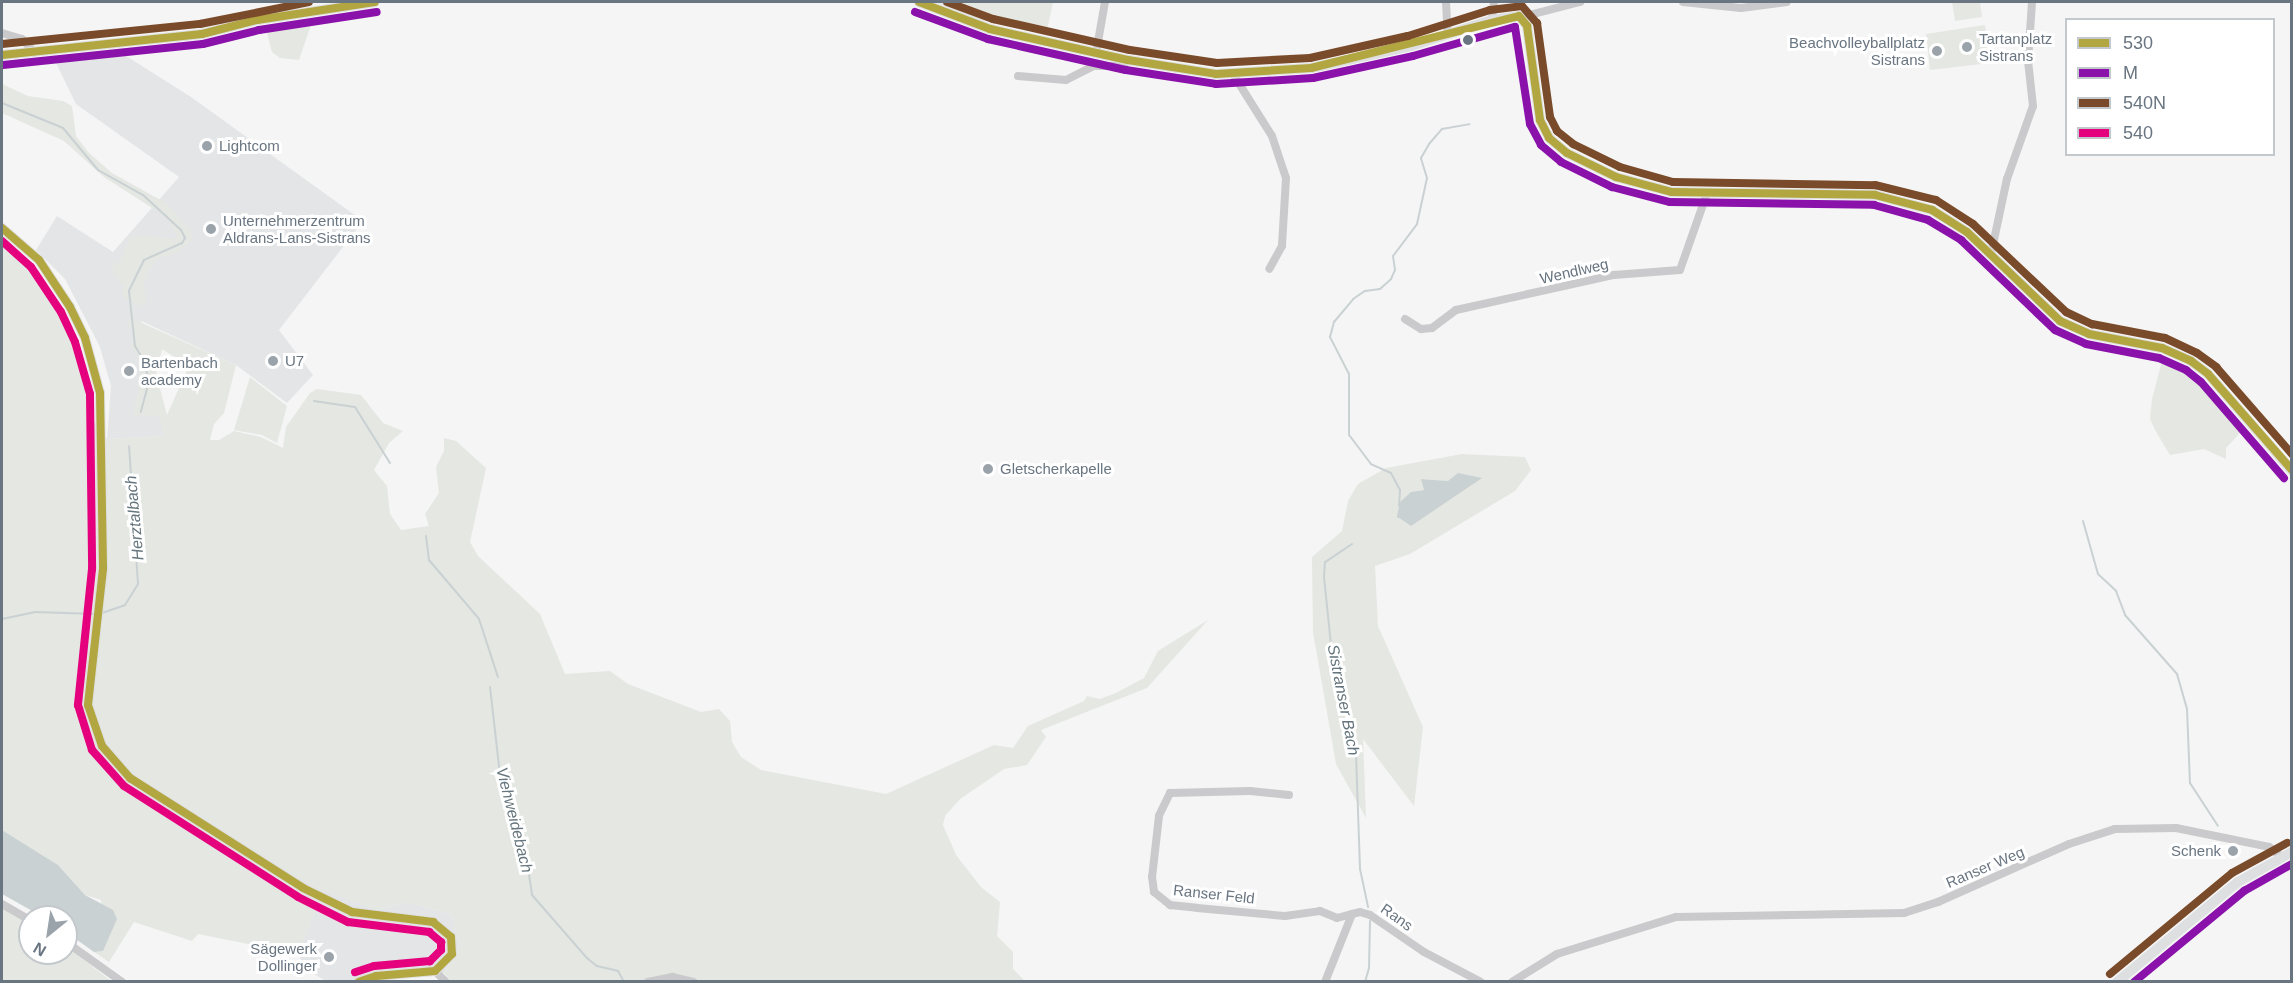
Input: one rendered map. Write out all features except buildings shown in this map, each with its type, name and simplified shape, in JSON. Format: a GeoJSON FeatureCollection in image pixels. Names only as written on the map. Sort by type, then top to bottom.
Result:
{"type":"FeatureCollection","features":[{"type":"Feature","properties":{"kind":"main road"},"geometry":{"type":"LineString","coordinates":[[2,55],[202,34],[256,20],[375,2]]}},
{"type":"Feature","properties":{"kind":"main road"},"geometry":{"type":"LineString","coordinates":[[919,2],[978,26],[1095,53],[1196,73],[1233,74],[1311,68],[1448,35],[1492,20],[1522,17],[1527,26],[1539,120],[1553,142],[1582,162],[1634,183],[1706,196],[1848,194],[1893,198],[1944,216],[1991,254],[2039,304],[2068,325],[2104,338],[2162,348],[2191,361],[2208,374],[2292,471]]}},
{"type":"Feature","properties":{"kind":"main road"},"geometry":{"type":"LineString","coordinates":[[2,228],[31,253],[55,282],[85,338],[94,367],[102,423],[99,614],[88,705],[102,746],[117,766],[159,798],[335,905],[371,916],[422,920],[441,926],[451,937],[453,948],[448,960],[435,971],[376,976],[358,981]]}},
{"type":"Feature","properties":{"kind":"main road"},"geometry":{"type":"LineString","coordinates":[[2117,981],[2189,919],[2250,873],[2287,854]]}},
{"type":"Feature","properties":{"kind":"street"},"geometry":{"type":"LineString","coordinates":[[1095,53],[1105,2]]}},
{"type":"Feature","properties":{"kind":"street"},"geometry":{"type":"LineString","coordinates":[[1446,2],[1448,35]]}},
{"type":"Feature","properties":{"kind":"street"},"geometry":{"type":"LineString","coordinates":[[1492,20],[1494,2]]}},
{"type":"Feature","properties":{"kind":"street"},"geometry":{"type":"LineString","coordinates":[[1522,17],[1580,2]]}},
{"type":"Feature","properties":{"kind":"street"},"geometry":{"type":"LineString","coordinates":[[1683,2],[1741,8],[1787,2]]}},
{"type":"Feature","properties":{"kind":"street"},"geometry":{"type":"LineString","coordinates":[[1991,254],[2007,179],[2033,106],[2028,61],[2032,2]]}},
{"type":"Feature","properties":{"kind":"street"},"geometry":{"type":"LineString","coordinates":[[2,33],[22,39],[34,52]]}},
{"type":"Feature","properties":{"kind":"street"},"geometry":{"type":"LineString","coordinates":[[1018,76],[1066,80],[1093,66],[1122,66],[1128,60]]}},
{"type":"Feature","properties":{"kind":"street"},"geometry":{"type":"LineString","coordinates":[[1233,74],[1272,136],[1286,178],[1285,233],[1279,255],[1269,269]]}},
{"type":"Feature","properties":{"kind":"street","name":"Wendlweg"},"geometry":{"type":"LineString","coordinates":[[1405,319],[1422,329],[1432,328],[1456,310],[1614,275],[1680,270],[1706,196]]}},
{"type":"Feature","properties":{"kind":"street","name":"Ranser Feld"},"geometry":{"type":"LineString","coordinates":[[1289,795],[1250,791],[1170,793],[1159,816],[1154,892],[1170,905],[1197,909],[1285,916],[1320,911],[1337,918],[1352,914]]}},
{"type":"Feature","properties":{"kind":"street","name":"Ranser Weg"},"geometry":{"type":"LineString","coordinates":[[1512,981],[1557,954],[1648,923],[1690,915],[1807,917],[1904,912],[1938,902],[2069,844],[2115,829],[2176,828],[2269,847],[2287,854]]}},
{"type":"Feature","properties":{"kind":"street"},"geometry":{"type":"LineString","coordinates":[[2,904],[18,913]]}},
{"type":"Feature","properties":{"kind":"street"},"geometry":{"type":"LineString","coordinates":[[1327,978],[1352,914]]}},
{"type":"Feature","properties":{"kind":"street","name":"Rans"},"geometry":{"type":"LineString","coordinates":[[1352,914],[1370,915],[1424,952],[1481,981]]}},
{"type":"Feature","properties":{"kind":"street"},"geometry":{"type":"LineString","coordinates":[[78,951],[122,981]]}},
{"type":"Feature","properties":{"kind":"street"},"geometry":{"type":"LineString","coordinates":[[435,971],[446,981]]}},
{"type":"Feature","properties":{"kind":"street"},"geometry":{"type":"LineString","coordinates":[[648,981],[672,977],[693,981]]}},
{"type":"Feature","properties":{"kind":"shaded area"},"geometry":{"type":"Polygon","coordinates":[[[935,2],[1053,2],[1046,35],[975,19],[935,2]]]}},
{"type":"Feature","properties":{"kind":"shaded area"},"geometry":{"type":"Polygon","coordinates":[[[1952,2],[1980,2],[1982,17],[1955,21],[1952,2]]]}},
{"type":"Feature","properties":{"kind":"shaded area"},"geometry":{"type":"Polygon","coordinates":[[[312,22],[299,60],[280,58],[272,52],[266,30],[312,22]]]}},
{"type":"Feature","properties":{"kind":"shaded area","name":"Tartanplatz Sistrans"},"geometry":{"type":"Polygon","coordinates":[[[1985,25],[1990,63],[1930,70],[1926,34],[1985,25]]]}},
{"type":"Feature","properties":{"kind":"shaded area"},"geometry":{"type":"Polygon","coordinates":[[[123,54],[191,97],[363,221],[279,330],[313,375],[287,403],[236,365],[141,321],[164,436],[107,439],[111,386],[100,347],[65,279],[36,250],[57,216],[113,252],[179,177],[76,104],[54,59],[123,54]]]}},
{"type":"Feature","properties":{"kind":"shaded area"},"geometry":{"type":"Polygon","coordinates":[[[2,84],[28,96],[63,101],[72,106],[76,136],[88,152],[112,173],[166,203],[193,234],[191,241],[176,253],[159,258],[148,272],[143,286],[147,300],[143,306],[129,302],[122,295],[124,286],[112,270],[114,264],[120,262],[130,237],[137,235],[175,239],[177,234],[166,217],[104,177],[64,141],[2,113],[2,84]]]}},
{"type":"Feature","properties":{"kind":"shaded area"},"geometry":{"type":"Polygon","coordinates":[[[2,240],[15,249],[65,317],[94,422],[107,439],[163,436],[159,416],[133,415],[143,366],[131,345],[134,329],[129,328],[128,321],[133,319],[236,365],[224,413],[214,424],[210,440],[219,440],[234,431],[261,437],[283,448],[286,427],[310,393],[317,389],[361,395],[383,423],[403,431],[389,443],[374,470],[387,486],[390,514],[401,530],[429,526],[425,514],[439,493],[436,467],[444,451],[444,438],[456,441],[486,468],[470,542],[478,556],[540,614],[565,674],[610,671],[628,684],[701,712],[719,709],[730,721],[732,742],[741,757],[761,770],[886,794],[994,745],[1013,748],[1028,726],[1084,701],[1087,696],[1100,699],[1144,678],[1158,651],[1208,620],[1147,688],[1041,730],[1046,737],[1027,765],[1004,769],[960,799],[945,816],[943,825],[956,855],[981,887],[1000,902],[997,936],[1013,952],[1013,969],[1025,981],[451,981],[444,973],[460,945],[451,914],[407,902],[377,910],[323,890],[298,954],[198,934],[192,941],[134,922],[109,962],[94,952],[103,951],[101,900],[85,895],[58,865],[2,830],[2,240]],[[162,349],[156,373],[167,415],[189,366],[162,349]]]}},
{"type":"Feature","properties":{"kind":"shaded area"},"geometry":{"type":"Polygon","coordinates":[[[2163,357],[2199,379],[2242,431],[2226,448],[2226,459],[2204,449],[2170,455],[2150,419],[2152,399],[2163,357]]]}},
{"type":"Feature","properties":{"kind":"shaded area"},"geometry":{"type":"Polygon","coordinates":[[[250,377],[287,406],[277,443],[262,435],[234,430],[250,377]]]}},
{"type":"Feature","properties":{"kind":"shaded area"},"geometry":{"type":"Polygon","coordinates":[[[1462,454],[1525,457],[1531,470],[1515,491],[1410,554],[1375,566],[1378,626],[1423,727],[1414,806],[1363,739],[1366,818],[1336,764],[1313,632],[1312,557],[1342,531],[1348,501],[1358,484],[1386,468],[1462,454]],[[1422,479],[1424,490],[1411,492],[1410,526],[1431,510],[1448,481],[1422,479]]]}},
{"type":"Feature","properties":{"kind":"shaded area"},"geometry":{"type":"Polygon","coordinates":[[[1458,473],[1482,478],[1411,526],[1398,517],[1399,503],[1411,492],[1424,490],[1421,479],[1448,481],[1458,473]]]}},
{"type":"Feature","properties":{"kind":"shaded area"},"geometry":{"type":"Polygon","coordinates":[[[2,830],[58,865],[85,895],[113,910],[117,919],[103,951],[94,952],[78,941],[78,905],[22,905],[2,894],[2,830]]]}},
{"type":"Feature","properties":{"kind":"shaded area"},"geometry":{"type":"Polygon","coordinates":[[[323,889],[377,910],[407,902],[451,914],[460,945],[444,973],[384,973],[355,981],[326,981],[307,970],[298,954],[323,889]]]}},
{"type":"Feature","properties":{"kind":"shaded area"},"geometry":{"type":"Polygon","coordinates":[[[2,902],[18,913],[18,965],[78,965],[78,955],[111,981],[2,981],[2,902]]]}},
{"type":"Feature","properties":{"kind":"waterway","name":"Herztalbach"},"geometry":{"type":"LineString","coordinates":[[2,103],[63,128],[98,170],[143,195],[181,230],[185,238],[182,243],[144,260],[129,291],[135,346],[146,364],[148,385],[141,412]]}},
{"type":"Feature","properties":{"kind":"waterway","name":"Sistranser Bach"},"geometry":{"type":"LineString","coordinates":[[1399,505],[1400,490],[1391,473],[1371,464],[1349,435],[1349,374],[1330,337],[1334,322],[1353,299],[1365,291],[1380,289],[1391,279],[1395,270],[1393,256],[1417,224],[1427,178],[1421,158],[1429,144],[1442,129],[1470,124]]}},
{"type":"Feature","properties":{"kind":"waterway","name":"Viehweidebach"},"geometry":{"type":"LineString","coordinates":[[314,401],[355,407],[390,463]]}},
{"type":"Feature","properties":{"kind":"waterway","name":"Herztalbach"},"geometry":{"type":"LineString","coordinates":[[102,613],[125,605],[138,584],[129,446]]}},
{"type":"Feature","properties":{"kind":"waterway","name":"Sistranser Bach"},"geometry":{"type":"LineString","coordinates":[[1398,517],[1399,511]]}},
{"type":"Feature","properties":{"kind":"waterway"},"geometry":{"type":"LineString","coordinates":[[2083,521],[2098,574],[2116,591],[2125,615],[2177,674],[2187,709],[2190,783],[2218,826]]}},
{"type":"Feature","properties":{"kind":"waterway","name":"Viehweidebach"},"geometry":{"type":"LineString","coordinates":[[426,536],[429,560],[479,619],[498,677]]}},
{"type":"Feature","properties":{"kind":"waterway","name":"Sistranser Bach"},"geometry":{"type":"LineString","coordinates":[[1352,544],[1325,562],[1324,577],[1332,654],[1343,685],[1356,754],[1360,869],[1368,907]]}},
{"type":"Feature","properties":{"kind":"waterway","name":"Herztalbach"},"geometry":{"type":"LineString","coordinates":[[2,619],[35,612],[96,614]]}},
{"type":"Feature","properties":{"kind":"waterway","name":"Viehweidebach"},"geometry":{"type":"LineString","coordinates":[[490,687],[501,784],[526,856],[532,895],[587,958],[597,966],[618,971],[624,982]]}},
{"type":"Feature","properties":{"kind":"waterway","name":"Sistranser Bach"},"geometry":{"type":"LineString","coordinates":[[1365,982],[1369,968],[1370,921]]}},
{"type":"Feature","properties":{"kind":"transit line","name":"540N"},"geometry":{"type":"LineString","coordinates":[[2,44],[200,24],[309,2]]}},
{"type":"Feature","properties":{"kind":"transit line","name":"530"},"geometry":{"type":"LineString","coordinates":[[2,55],[202,34],[257,20],[375,2]]}},
{"type":"Feature","properties":{"kind":"transit line","name":"530"},"geometry":{"type":"LineString","coordinates":[[919,2],[990,29],[1128,60],[1216,74],[1311,68],[1519,16],[1527,26],[1540,120],[1549,138],[1567,153],[1616,177],[1672,192],[1875,195],[1932,210],[1967,232],[2060,321],[2089,334],[2162,348],[2191,361],[2208,374],[2292,470]]}},
{"type":"Feature","properties":{"kind":"transit line","name":"540N"},"geometry":{"type":"LineString","coordinates":[[947,2],[993,19],[1130,50],[1217,63],[1310,58],[1408,36],[1490,10],[1522,6],[1537,23],[1550,117],[1557,131],[1573,144],[1620,167],[1673,182],[1875,185],[1936,200],[1973,224],[2066,312],[2092,324],[2165,338],[2197,353],[2216,367],[2292,454]]}},
{"type":"Feature","properties":{"kind":"transit line","name":"M"},"geometry":{"type":"LineString","coordinates":[[3,65],[203,44],[259,30],[377,12]]}},
{"type":"Feature","properties":{"kind":"transit line","name":"M"},"geometry":{"type":"LineString","coordinates":[[915,12],[988,39],[1126,70],[1216,84],[1313,78],[1413,56],[1515,27],[1530,124],[1541,145],[1561,162],[1612,187],[1670,202],[1874,205],[1928,220],[1961,240],[2055,330],[2086,344],[2159,358],[2186,370],[2201,382],[2284,478]]}},
{"type":"Feature","properties":{"kind":"transit line","name":"530"},"geometry":{"type":"LineString","coordinates":[[2,228],[39,260],[70,307],[85,338],[100,393],[103,569],[88,705],[102,746],[130,778],[303,888],[352,912],[433,922],[451,937],[452,954],[435,971],[376,976],[359,982]]}},
{"type":"Feature","properties":{"kind":"transit line","name":"540"},"geometry":{"type":"LineString","coordinates":[[2,241],[31,267],[61,312],[75,342],[90,394],[92,569],[78,705],[92,750],[124,786],[298,897],[348,922],[429,932],[441,942],[441,950],[430,961],[374,966],[355,972]]}},
{"type":"Feature","properties":{"kind":"transit line","name":"540N"},"geometry":{"type":"LineString","coordinates":[[2110,974],[2232,873],[2287,843]]}},
{"type":"Feature","properties":{"kind":"transit line","name":"M"},"geometry":{"type":"LineString","coordinates":[[2134,982],[2244,891],[2292,864]]}},
{"type":"Feature","properties":{"kind":"place","name":"Tartanplatz Sistrans"},"geometry":{"type":"Point","coordinates":[1967,47]}},
{"type":"Feature","properties":{"kind":"place","name":"Beachvolleyballplatz Sistrans"},"geometry":{"type":"Point","coordinates":[1937,51]}},
{"type":"Feature","properties":{"kind":"place","name":"Lightcom"},"geometry":{"type":"Point","coordinates":[207,146]}},
{"type":"Feature","properties":{"kind":"place","name":"Unternehmerzentrum Aldrans-Lans-Sistrans"},"geometry":{"type":"Point","coordinates":[211,229]}},
{"type":"Feature","properties":{"kind":"place","name":"U7"},"geometry":{"type":"Point","coordinates":[273,361]}},
{"type":"Feature","properties":{"kind":"place","name":"Bartenbach academy"},"geometry":{"type":"Point","coordinates":[129,371]}},
{"type":"Feature","properties":{"kind":"place","name":"Gletscherkapelle"},"geometry":{"type":"Point","coordinates":[988,469]}},
{"type":"Feature","properties":{"kind":"place","name":"Schenk"},"geometry":{"type":"Point","coordinates":[2233,851]}},
{"type":"Feature","properties":{"kind":"place","name":"Sägewerk Dollinger"},"geometry":{"type":"Point","coordinates":[329,957]}}]}
